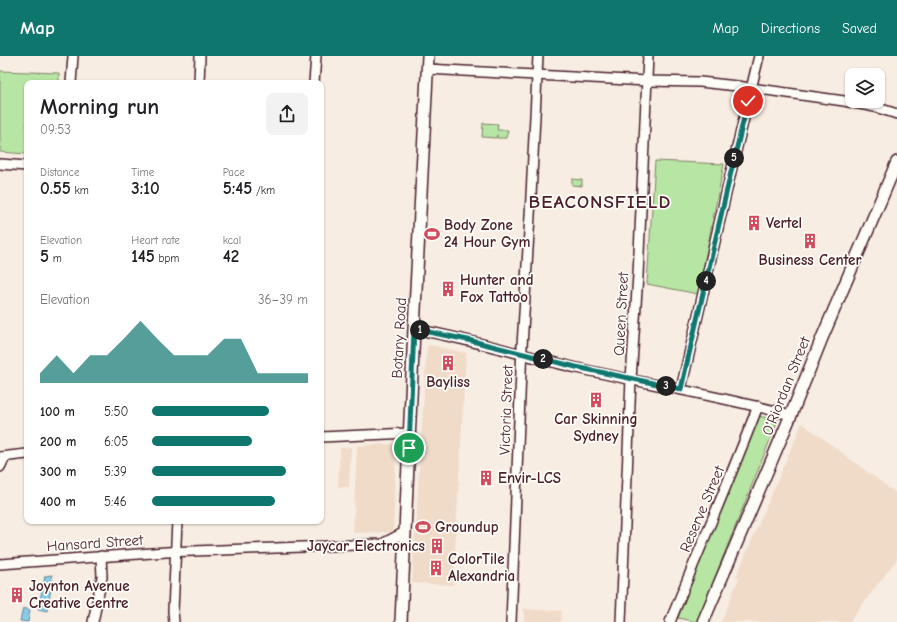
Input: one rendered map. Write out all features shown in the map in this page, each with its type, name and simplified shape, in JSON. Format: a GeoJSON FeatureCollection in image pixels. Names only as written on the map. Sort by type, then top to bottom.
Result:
{"type":"FeatureCollection","features":[{"type":"Feature","properties":{"kind":"main road","name":"Botany Road"},"geometry":{"type":"LineString","coordinates":[[401,622],[428,56]]}},
{"type":"Feature","properties":{"kind":"main road","name":"O'Riordan Street"},"geometry":{"type":"LineString","coordinates":[[703,622],[897,162]]}},
{"type":"Feature","properties":{"kind":"street"},"geometry":{"type":"LineString","coordinates":[[71,80],[73,56]]}},
{"type":"Feature","properties":{"kind":"street"},"geometry":{"type":"LineString","coordinates":[[199,80],[200,56]]}},
{"type":"Feature","properties":{"kind":"street"},"geometry":{"type":"LineString","coordinates":[[314,80],[316,56]]}},
{"type":"Feature","properties":{"kind":"street","name":"Victoria Street"},"geometry":{"type":"LineString","coordinates":[[511,622],[522,354],[538,56]]}},
{"type":"Feature","properties":{"kind":"street","name":"Queen Street"},"geometry":{"type":"LineString","coordinates":[[621,622],[631,379],[638,276],[648,56]]}},
{"type":"Feature","properties":{"kind":"street"},"geometry":{"type":"LineString","coordinates":[[681,389],[759,56]]}},
{"type":"Feature","properties":{"kind":"street"},"geometry":{"type":"LineString","coordinates":[[427,69],[647,81],[700,82],[844,101],[875,107],[897,114]]}},
{"type":"Feature","properties":{"kind":"street"},"geometry":{"type":"LineString","coordinates":[[0,164],[24,166]]}},
{"type":"Feature","properties":{"kind":"street"},"geometry":{"type":"LineString","coordinates":[[414,329],[433,332],[576,367],[758,406],[791,415]]}},
{"type":"Feature","properties":{"kind":"street","name":"Reserve Street"},"geometry":{"type":"LineString","coordinates":[[670,622],[737,461],[758,406]]}},
{"type":"Feature","properties":{"kind":"street"},"geometry":{"type":"LineString","coordinates":[[324,437],[410,433]]}},
{"type":"Feature","properties":{"kind":"street"},"geometry":{"type":"LineString","coordinates":[[0,467],[2,457],[24,454]]}},
{"type":"Feature","properties":{"kind":"street"},"geometry":{"type":"LineString","coordinates":[[174,622],[173,611],[177,524]]}},
{"type":"Feature","properties":{"kind":"street","name":"Hansard Street"},"geometry":{"type":"LineString","coordinates":[[0,564],[176,552],[382,544],[405,532]]}},
{"type":"Feature","properties":{"kind":"street"},"geometry":{"type":"LineString","coordinates":[[93,622],[102,577],[101,556]]}},
{"type":"Feature","properties":{"kind":"street"},"geometry":{"type":"LineString","coordinates":[[670,622],[676,622]]}},
{"type":"Feature","properties":{"kind":"shaded area"},"geometry":{"type":"Polygon","coordinates":[[[430,345],[466,353],[453,585],[412,583],[427,346],[430,345]]]}},
{"type":"Feature","properties":{"kind":"shaded area"},"geometry":{"type":"Polygon","coordinates":[[[802,423],[897,494],[897,559],[849,622],[721,622],[739,578],[736,577],[802,423]]]}},
{"type":"Feature","properties":{"kind":"shaded area"},"geometry":{"type":"Polygon","coordinates":[[[396,444],[393,532],[353,533],[357,446],[396,444]]]}},
{"type":"Feature","properties":{"kind":"shaded area"},"geometry":{"type":"Polygon","coordinates":[[[351,447],[349,487],[338,487],[340,448],[351,447]]]}},
{"type":"Feature","properties":{"kind":"shaded area"},"geometry":{"type":"Polygon","coordinates":[[[524,609],[562,611],[561,622],[524,622],[524,609]]]}},
{"type":"Feature","properties":{"kind":"green space"},"geometry":{"type":"Polygon","coordinates":[[[0,71],[59,73],[59,80],[24,80],[24,154],[0,152],[0,71]]]}},
{"type":"Feature","properties":{"kind":"green space"},"geometry":{"type":"Polygon","coordinates":[[[483,123],[498,124],[497,130],[508,130],[506,138],[497,138],[497,135],[496,138],[482,137],[483,123]]]}},
{"type":"Feature","properties":{"kind":"green space"},"geometry":{"type":"Polygon","coordinates":[[[655,161],[724,164],[698,294],[647,284],[655,161]]]}},
{"type":"Feature","properties":{"kind":"green space"},"geometry":{"type":"Polygon","coordinates":[[[572,179],[582,180],[582,186],[572,185],[572,179]]]}},
{"type":"Feature","properties":{"kind":"green space"},"geometry":{"type":"Polygon","coordinates":[[[758,416],[778,420],[697,622],[678,618],[758,416]]]}},
{"type":"Feature","properties":{"kind":"water"},"geometry":{"type":"Polygon","coordinates":[[[52,575],[47,611],[38,609],[45,576],[52,575]]]}},
{"type":"Feature","properties":{"kind":"water"},"geometry":{"type":"Polygon","coordinates":[[[23,608],[30,610],[28,622],[20,621],[23,608]]]}},
{"type":"Feature","properties":{"kind":"place","name":"Vertel"},"geometry":{"type":"Point","coordinates":[754,223]}},
{"type":"Feature","properties":{"kind":"place","name":"Body Zone 24 Hour Gym"},"geometry":{"type":"Point","coordinates":[432,234]}},
{"type":"Feature","properties":{"kind":"place","name":"Business Center"},"geometry":{"type":"Point","coordinates":[810,241]}},
{"type":"Feature","properties":{"kind":"place","name":"Hunter and Fox Tattoo"},"geometry":{"type":"Point","coordinates":[448,289]}},
{"type":"Feature","properties":{"kind":"place","name":"Bayliss"},"geometry":{"type":"Point","coordinates":[448,363]}},
{"type":"Feature","properties":{"kind":"place","name":"Car Skinning Sydney"},"geometry":{"type":"Point","coordinates":[596,400]}},
{"type":"Feature","properties":{"kind":"place","name":"Envir-LCS"},"geometry":{"type":"Point","coordinates":[486,478]}},
{"type":"Feature","properties":{"kind":"place","name":"Groundup"},"geometry":{"type":"Point","coordinates":[423,527]}},
{"type":"Feature","properties":{"kind":"place","name":"Jaycar Electronics"},"geometry":{"type":"Point","coordinates":[437,546]}},
{"type":"Feature","properties":{"kind":"place","name":"ColorTile Alexandria"},"geometry":{"type":"Point","coordinates":[436,568]}},
{"type":"Feature","properties":{"kind":"place","name":"Joynton Avenue Creative Centre"},"geometry":{"type":"Point","coordinates":[17,595]}},
{"type":"Feature","properties":{"kind":"district","name":"BEACONSFIELD"},"geometry":{"type":"Point","coordinates":[600,201]}},
{"type":"Feature","properties":{"kind":"route"},"geometry":{"type":"LineString","coordinates":[[409,448],[414,329],[468,340],[576,367],[681,389],[748,101]]}}]}
